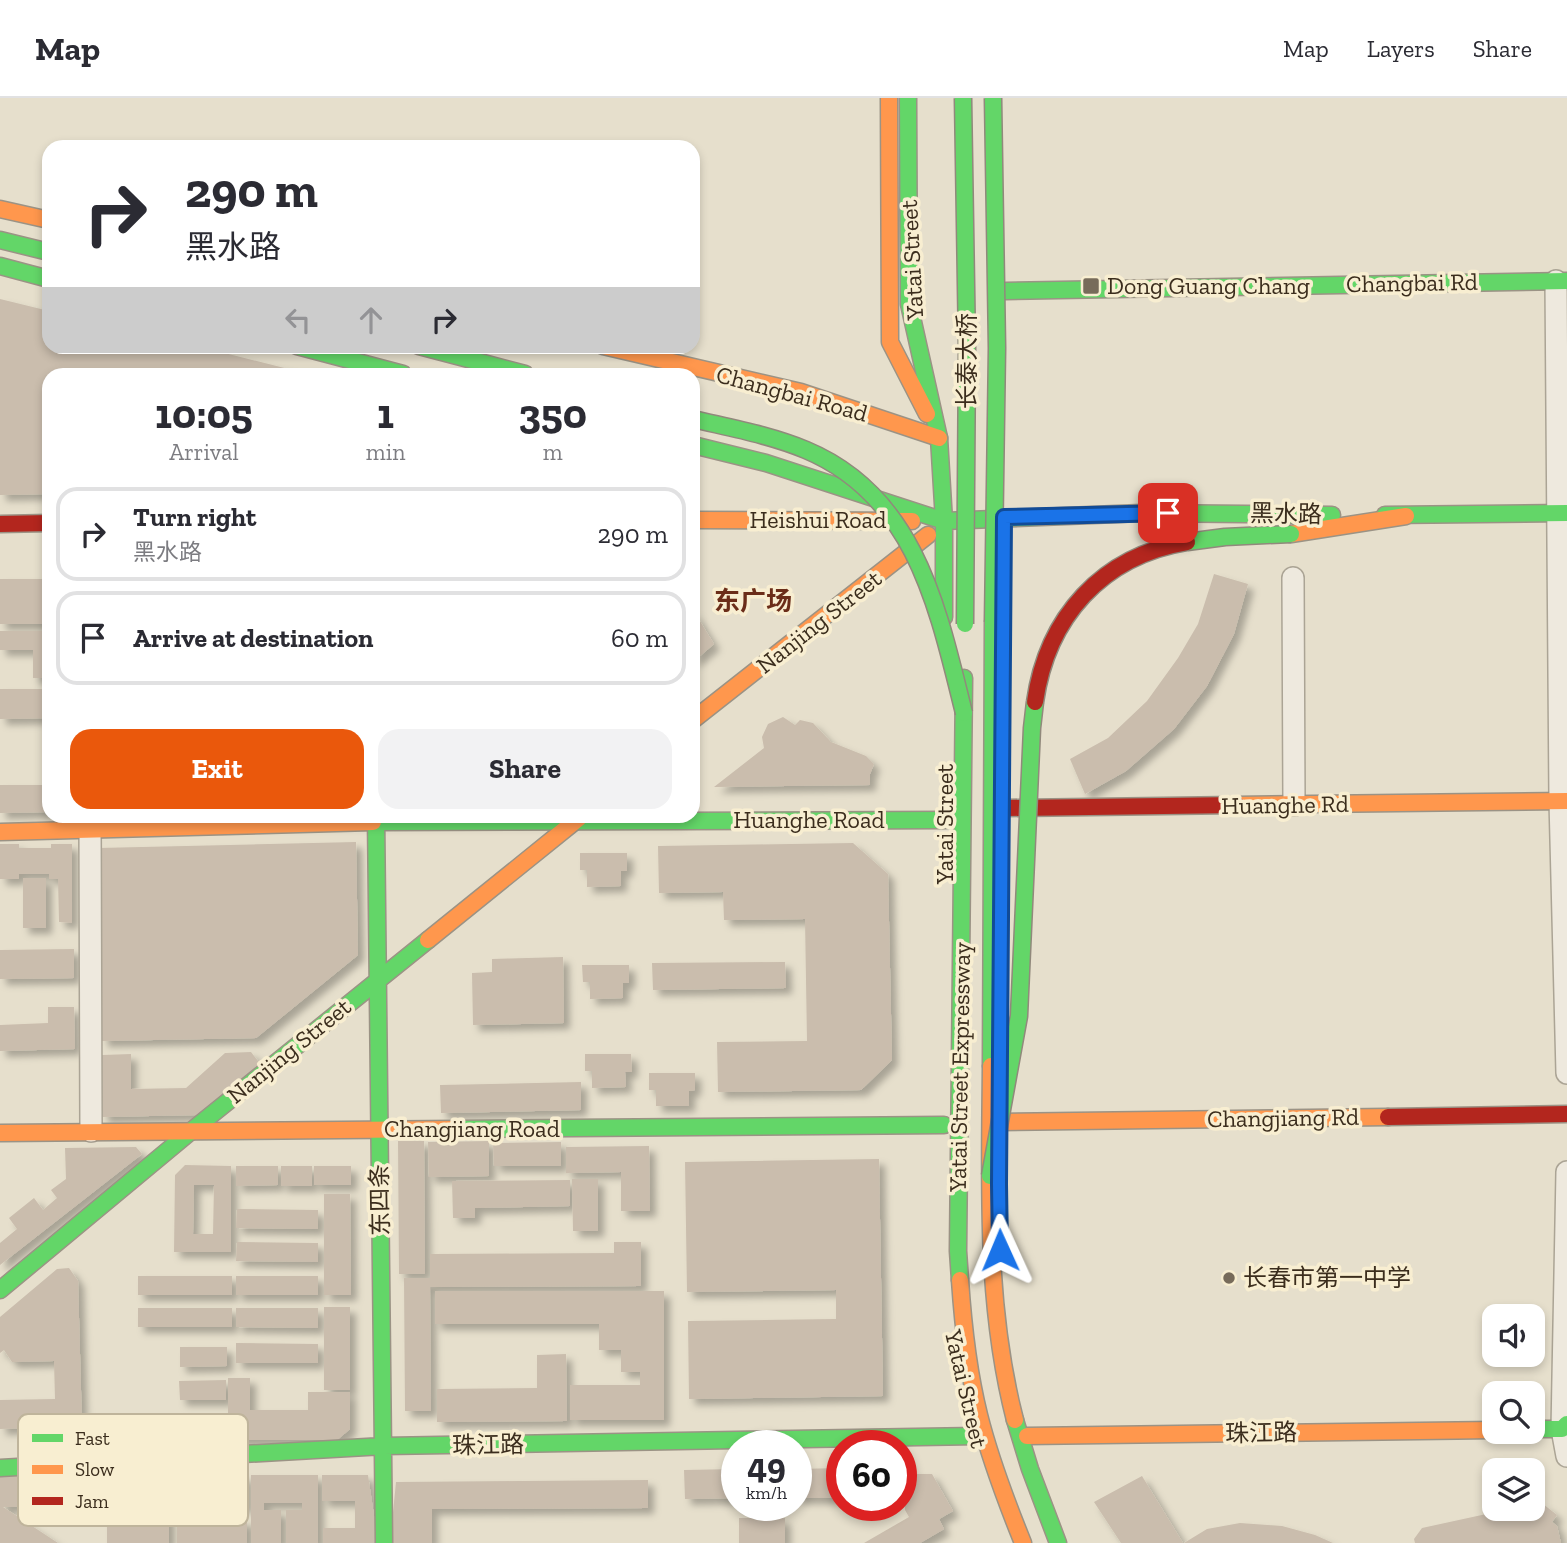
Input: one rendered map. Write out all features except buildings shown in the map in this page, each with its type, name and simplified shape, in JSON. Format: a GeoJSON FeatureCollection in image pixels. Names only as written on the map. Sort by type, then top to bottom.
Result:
{"type":"FeatureCollection","features":[{"type":"Feature","properties":{"kind":"main road"},"geometry":{"type":"LineString","coordinates":[[889,98],[890,342],[939,438]]}},
{"type":"Feature","properties":{"kind":"main road","name":"Yatai Street"},"geometry":{"type":"LineString","coordinates":[[908,98],[909,304],[939,438],[944,521],[945,698]]}},
{"type":"Feature","properties":{"kind":"main road","name":"长泰大桥"},"geometry":{"type":"LineString","coordinates":[[963,98],[967,348],[964,637]]}},
{"type":"Feature","properties":{"kind":"main road","name":"Yatai Street"},"geometry":{"type":"LineString","coordinates":[[980,98],[1004,517],[1000,1122],[1002,1303],[1014,1386],[1027,1436],[1040,1480],[1066,1543]]}},
{"type":"Feature","properties":{"kind":"main road","name":"长泰大桥"},"geometry":{"type":"LineString","coordinates":[[993,98],[997,348],[993,622]]}},
{"type":"Feature","properties":{"kind":"main road"},"geometry":{"type":"LineString","coordinates":[[700,447],[766,463],[944,521],[1004,517],[1006,291],[1003,98]]}},
{"type":"Feature","properties":{"kind":"main road"},"geometry":{"type":"LineString","coordinates":[[0,209],[42,218]]}},
{"type":"Feature","properties":{"kind":"main road"},"geometry":{"type":"LineString","coordinates":[[0,240],[42,250]]}},
{"type":"Feature","properties":{"kind":"main road"},"geometry":{"type":"LineString","coordinates":[[0,266],[42,277]]}},
{"type":"Feature","properties":{"kind":"main road","name":"Changbai Rd"},"geometry":{"type":"LineString","coordinates":[[1006,291],[1562,281]]}},
{"type":"Feature","properties":{"kind":"main road"},"geometry":{"type":"LineString","coordinates":[[322,354],[366,368]]}},
{"type":"Feature","properties":{"kind":"main road"},"geometry":{"type":"LineString","coordinates":[[449,354],[502,368]]}},
{"type":"Feature","properties":{"kind":"main road","name":"Changbai Road"},"geometry":{"type":"LineString","coordinates":[[637,354],[696,368]]}},
{"type":"Feature","properties":{"kind":"main road","name":"Changbai Road"},"geometry":{"type":"LineString","coordinates":[[700,369],[801,393],[939,438]]}},
{"type":"Feature","properties":{"kind":"main road"},"geometry":{"type":"LineString","coordinates":[[700,421],[787,444],[820,457],[865,488],[879,503],[905,534],[933,593],[964,713]]}},
{"type":"Feature","properties":{"kind":"main road","name":"黑水路"},"geometry":{"type":"LineString","coordinates":[[1004,517],[1142,513],[1406,516],[1563,513]]}},
{"type":"Feature","properties":{"kind":"main road"},"geometry":{"type":"LineString","coordinates":[[990,1176],[1019,1016],[1032,728],[1037,685],[1044,657],[1058,629],[1079,602],[1117,566],[1166,547],[1209,539],[1291,534],[1406,516]]}},
{"type":"Feature","properties":{"kind":"main road","name":"Heishui Road"},"geometry":{"type":"LineString","coordinates":[[700,520],[944,521]]}},
{"type":"Feature","properties":{"kind":"main road","name":"Nanjing Street"},"geometry":{"type":"LineString","coordinates":[[700,715],[900,559],[944,521]]}},
{"type":"Feature","properties":{"kind":"main road"},"geometry":{"type":"LineString","coordinates":[[0,524],[42,523]]}},
{"type":"Feature","properties":{"kind":"main road","name":"Yatai Street Expressway"},"geometry":{"type":"LineString","coordinates":[[993,622],[990,1250],[999,1343],[1013,1408],[1033,1480],[1058,1543]]}},
{"type":"Feature","properties":{"kind":"main road","name":"Yatai Street Expressway"},"geometry":{"type":"LineString","coordinates":[[964,637],[958,1237],[961,1306],[979,1412],[1003,1492],[1023,1543]]}},
{"type":"Feature","properties":{"kind":"main road","name":"Huanghe Rd"},"geometry":{"type":"LineString","coordinates":[[1003,808],[1563,801]]}},
{"type":"Feature","properties":{"kind":"main road","name":"Huanghe Road"},"geometry":{"type":"LineString","coordinates":[[700,819],[945,820]]}},
{"type":"Feature","properties":{"kind":"main road","name":"Huanghe Road"},"geometry":{"type":"LineString","coordinates":[[0,832],[90,823]]}},
{"type":"Feature","properties":{"kind":"main road","name":"东四条"},"geometry":{"type":"LineString","coordinates":[[376,823],[384,1543]]}},
{"type":"Feature","properties":{"kind":"main road","name":"Nanjing Street"},"geometry":{"type":"LineString","coordinates":[[0,1290],[190,1132],[573,823]]}},
{"type":"Feature","properties":{"kind":"main road","name":"Yatai Street"},"geometry":{"type":"LineString","coordinates":[[944,1000],[947,1297],[954,1350],[977,1436],[1000,1511],[1014,1543]]}},
{"type":"Feature","properties":{"kind":"main road","name":"Changjiang Rd"},"geometry":{"type":"LineString","coordinates":[[1000,1122],[1567,1114]]}},
{"type":"Feature","properties":{"kind":"main road","name":"Changjiang Road"},"geometry":{"type":"LineString","coordinates":[[0,1133],[944,1125]]}},
{"type":"Feature","properties":{"kind":"main road"},"geometry":{"type":"LineString","coordinates":[[1545,1428],[1565,1427]]}},
{"type":"Feature","properties":{"kind":"main road","name":"珠江路"},"geometry":{"type":"LineString","coordinates":[[1027,1436],[1482,1430]]}},
{"type":"Feature","properties":{"kind":"main road","name":"珠江路"},"geometry":{"type":"LineString","coordinates":[[248,1454],[384,1446],[977,1436]]}},
{"type":"Feature","properties":{"kind":"main road","name":"珠江路"},"geometry":{"type":"LineString","coordinates":[[0,1468],[18,1467]]}},
{"type":"Feature","properties":{"kind":"street"},"geometry":{"type":"LineString","coordinates":[[1562,281],[1563,801],[1567,1073]]}},
{"type":"Feature","properties":{"kind":"street"},"geometry":{"type":"LineString","coordinates":[[1293,578],[1294,805]]}},
{"type":"Feature","properties":{"kind":"street"},"geometry":{"type":"LineString","coordinates":[[90,823],[91,1131]]}},
{"type":"Feature","properties":{"kind":"street"},"geometry":{"type":"LineString","coordinates":[[1567,1172],[1567,1455]]}},
{"type":"Feature","properties":{"kind":"traffic: fast"},"geometry":{"type":"LineString","coordinates":[[908,98],[909,304],[939,438],[944,521],[944,617]]}},
{"type":"Feature","properties":{"kind":"traffic: fast"},"geometry":{"type":"LineString","coordinates":[[963,98],[967,348],[965,624]]}},
{"type":"Feature","properties":{"kind":"traffic: fast"},"geometry":{"type":"LineString","coordinates":[[993,98],[997,348],[993,622]]}},
{"type":"Feature","properties":{"kind":"traffic: fast"},"geometry":{"type":"LineString","coordinates":[[0,240],[42,250]]}},
{"type":"Feature","properties":{"kind":"traffic: fast"},"geometry":{"type":"LineString","coordinates":[[0,266],[42,277]]}},
{"type":"Feature","properties":{"kind":"traffic: fast"},"geometry":{"type":"LineString","coordinates":[[1006,291],[1567,281]]}},
{"type":"Feature","properties":{"kind":"traffic: fast"},"geometry":{"type":"LineString","coordinates":[[327,354],[380,368]]}},
{"type":"Feature","properties":{"kind":"traffic: fast"},"geometry":{"type":"LineString","coordinates":[[449,354],[502,368]]}},
{"type":"Feature","properties":{"kind":"traffic: fast"},"geometry":{"type":"LineString","coordinates":[[700,421],[764,436],[806,450],[843,470],[873,496],[897,526],[932,596],[964,713]]}},
{"type":"Feature","properties":{"kind":"traffic: fast"},"geometry":{"type":"LineString","coordinates":[[700,447],[766,463],[944,521],[1142,513],[1332,515]]}},
{"type":"Feature","properties":{"kind":"traffic: fast"},"geometry":{"type":"LineString","coordinates":[[1385,515],[1567,513]]}},
{"type":"Feature","properties":{"kind":"traffic: fast"},"geometry":{"type":"LineString","coordinates":[[1187,542],[1291,534]]}},
{"type":"Feature","properties":{"kind":"traffic: fast"},"geometry":{"type":"LineString","coordinates":[[991,1066],[993,622]]}},
{"type":"Feature","properties":{"kind":"traffic: fast"},"geometry":{"type":"LineString","coordinates":[[960,1280],[958,1251],[964,678]]}},
{"type":"Feature","properties":{"kind":"traffic: fast"},"geometry":{"type":"LineString","coordinates":[[990,1176],[1019,1016],[1035,702]]}},
{"type":"Feature","properties":{"kind":"traffic: fast"},"geometry":{"type":"LineString","coordinates":[[700,821],[946,820]]}},
{"type":"Feature","properties":{"kind":"traffic: fast"},"geometry":{"type":"LineString","coordinates":[[376,823],[384,1543]]}},
{"type":"Feature","properties":{"kind":"traffic: fast"},"geometry":{"type":"LineString","coordinates":[[0,1290],[428,940]]}},
{"type":"Feature","properties":{"kind":"traffic: fast"},"geometry":{"type":"LineString","coordinates":[[458,1129],[944,1125]]}},
{"type":"Feature","properties":{"kind":"traffic: fast"},"geometry":{"type":"LineString","coordinates":[[1015,1420],[1058,1543]]}},
{"type":"Feature","properties":{"kind":"traffic: fast"},"geometry":{"type":"LineString","coordinates":[[1545,1429],[1562,1429],[1567,1424]]}},
{"type":"Feature","properties":{"kind":"traffic: fast"},"geometry":{"type":"LineString","coordinates":[[248,1454],[384,1446],[977,1436]]}},
{"type":"Feature","properties":{"kind":"traffic: fast"},"geometry":{"type":"LineString","coordinates":[[0,1468],[18,1467]]}},
{"type":"Feature","properties":{"kind":"traffic: slow"},"geometry":{"type":"LineString","coordinates":[[889,98],[890,342],[927,414]]}},
{"type":"Feature","properties":{"kind":"traffic: slow"},"geometry":{"type":"LineString","coordinates":[[0,209],[42,218]]}},
{"type":"Feature","properties":{"kind":"traffic: slow"},"geometry":{"type":"LineString","coordinates":[[637,354],[698,368]]}},
{"type":"Feature","properties":{"kind":"traffic: slow"},"geometry":{"type":"LineString","coordinates":[[700,369],[801,392],[939,438]]}},
{"type":"Feature","properties":{"kind":"traffic: slow"},"geometry":{"type":"LineString","coordinates":[[1291,534],[1406,516]]}},
{"type":"Feature","properties":{"kind":"traffic: slow"},"geometry":{"type":"LineString","coordinates":[[700,520],[912,521]]}},
{"type":"Feature","properties":{"kind":"traffic: slow"},"geometry":{"type":"LineString","coordinates":[[700,714],[928,535]]}},
{"type":"Feature","properties":{"kind":"traffic: slow"},"geometry":{"type":"LineString","coordinates":[[1237,805],[1567,801]]}},
{"type":"Feature","properties":{"kind":"traffic: slow"},"geometry":{"type":"LineString","coordinates":[[0,832],[336,823]]}},
{"type":"Feature","properties":{"kind":"traffic: slow"},"geometry":{"type":"LineString","coordinates":[[428,940],[573,823]]}},
{"type":"Feature","properties":{"kind":"traffic: slow"},"geometry":{"type":"LineString","coordinates":[[991,1066],[991,1244],[998,1332],[1015,1420]]}},
{"type":"Feature","properties":{"kind":"traffic: slow"},"geometry":{"type":"LineString","coordinates":[[1000,1122],[1388,1117]]}},
{"type":"Feature","properties":{"kind":"traffic: slow"},"geometry":{"type":"LineString","coordinates":[[0,1133],[458,1129]]}},
{"type":"Feature","properties":{"kind":"traffic: slow"},"geometry":{"type":"LineString","coordinates":[[960,1280],[967,1348],[979,1415],[988,1448],[1023,1543]]}},
{"type":"Feature","properties":{"kind":"traffic: slow"},"geometry":{"type":"LineString","coordinates":[[1027,1436],[1482,1430]]}},
{"type":"Feature","properties":{"kind":"traffic: jam"},"geometry":{"type":"LineString","coordinates":[[0,524],[42,523]]}},
{"type":"Feature","properties":{"kind":"traffic: jam"},"geometry":{"type":"LineString","coordinates":[[1035,702],[1041,671],[1052,643],[1066,618],[1084,595],[1105,576],[1129,561],[1157,549],[1187,542]]}},
{"type":"Feature","properties":{"kind":"traffic: jam"},"geometry":{"type":"LineString","coordinates":[[1007,808],[1237,805]]}},
{"type":"Feature","properties":{"kind":"traffic: jam"},"geometry":{"type":"LineString","coordinates":[[1388,1117],[1567,1114]]}},
{"type":"Feature","properties":{"kind":"place","name":"Dong Guang Chang"},"geometry":{"type":"Point","coordinates":[1091,286]}},
{"type":"Feature","properties":{"kind":"place","name":"长春市第一中学"},"geometry":{"type":"Point","coordinates":[1229,1278]}},
{"type":"Feature","properties":{"kind":"district","name":"东广场"},"geometry":{"type":"Point","coordinates":[753,601]}},
{"type":"Feature","properties":{"kind":"route"},"geometry":{"type":"LineString","coordinates":[[1000,1250],[1004,517],[1168,513]]}}]}
